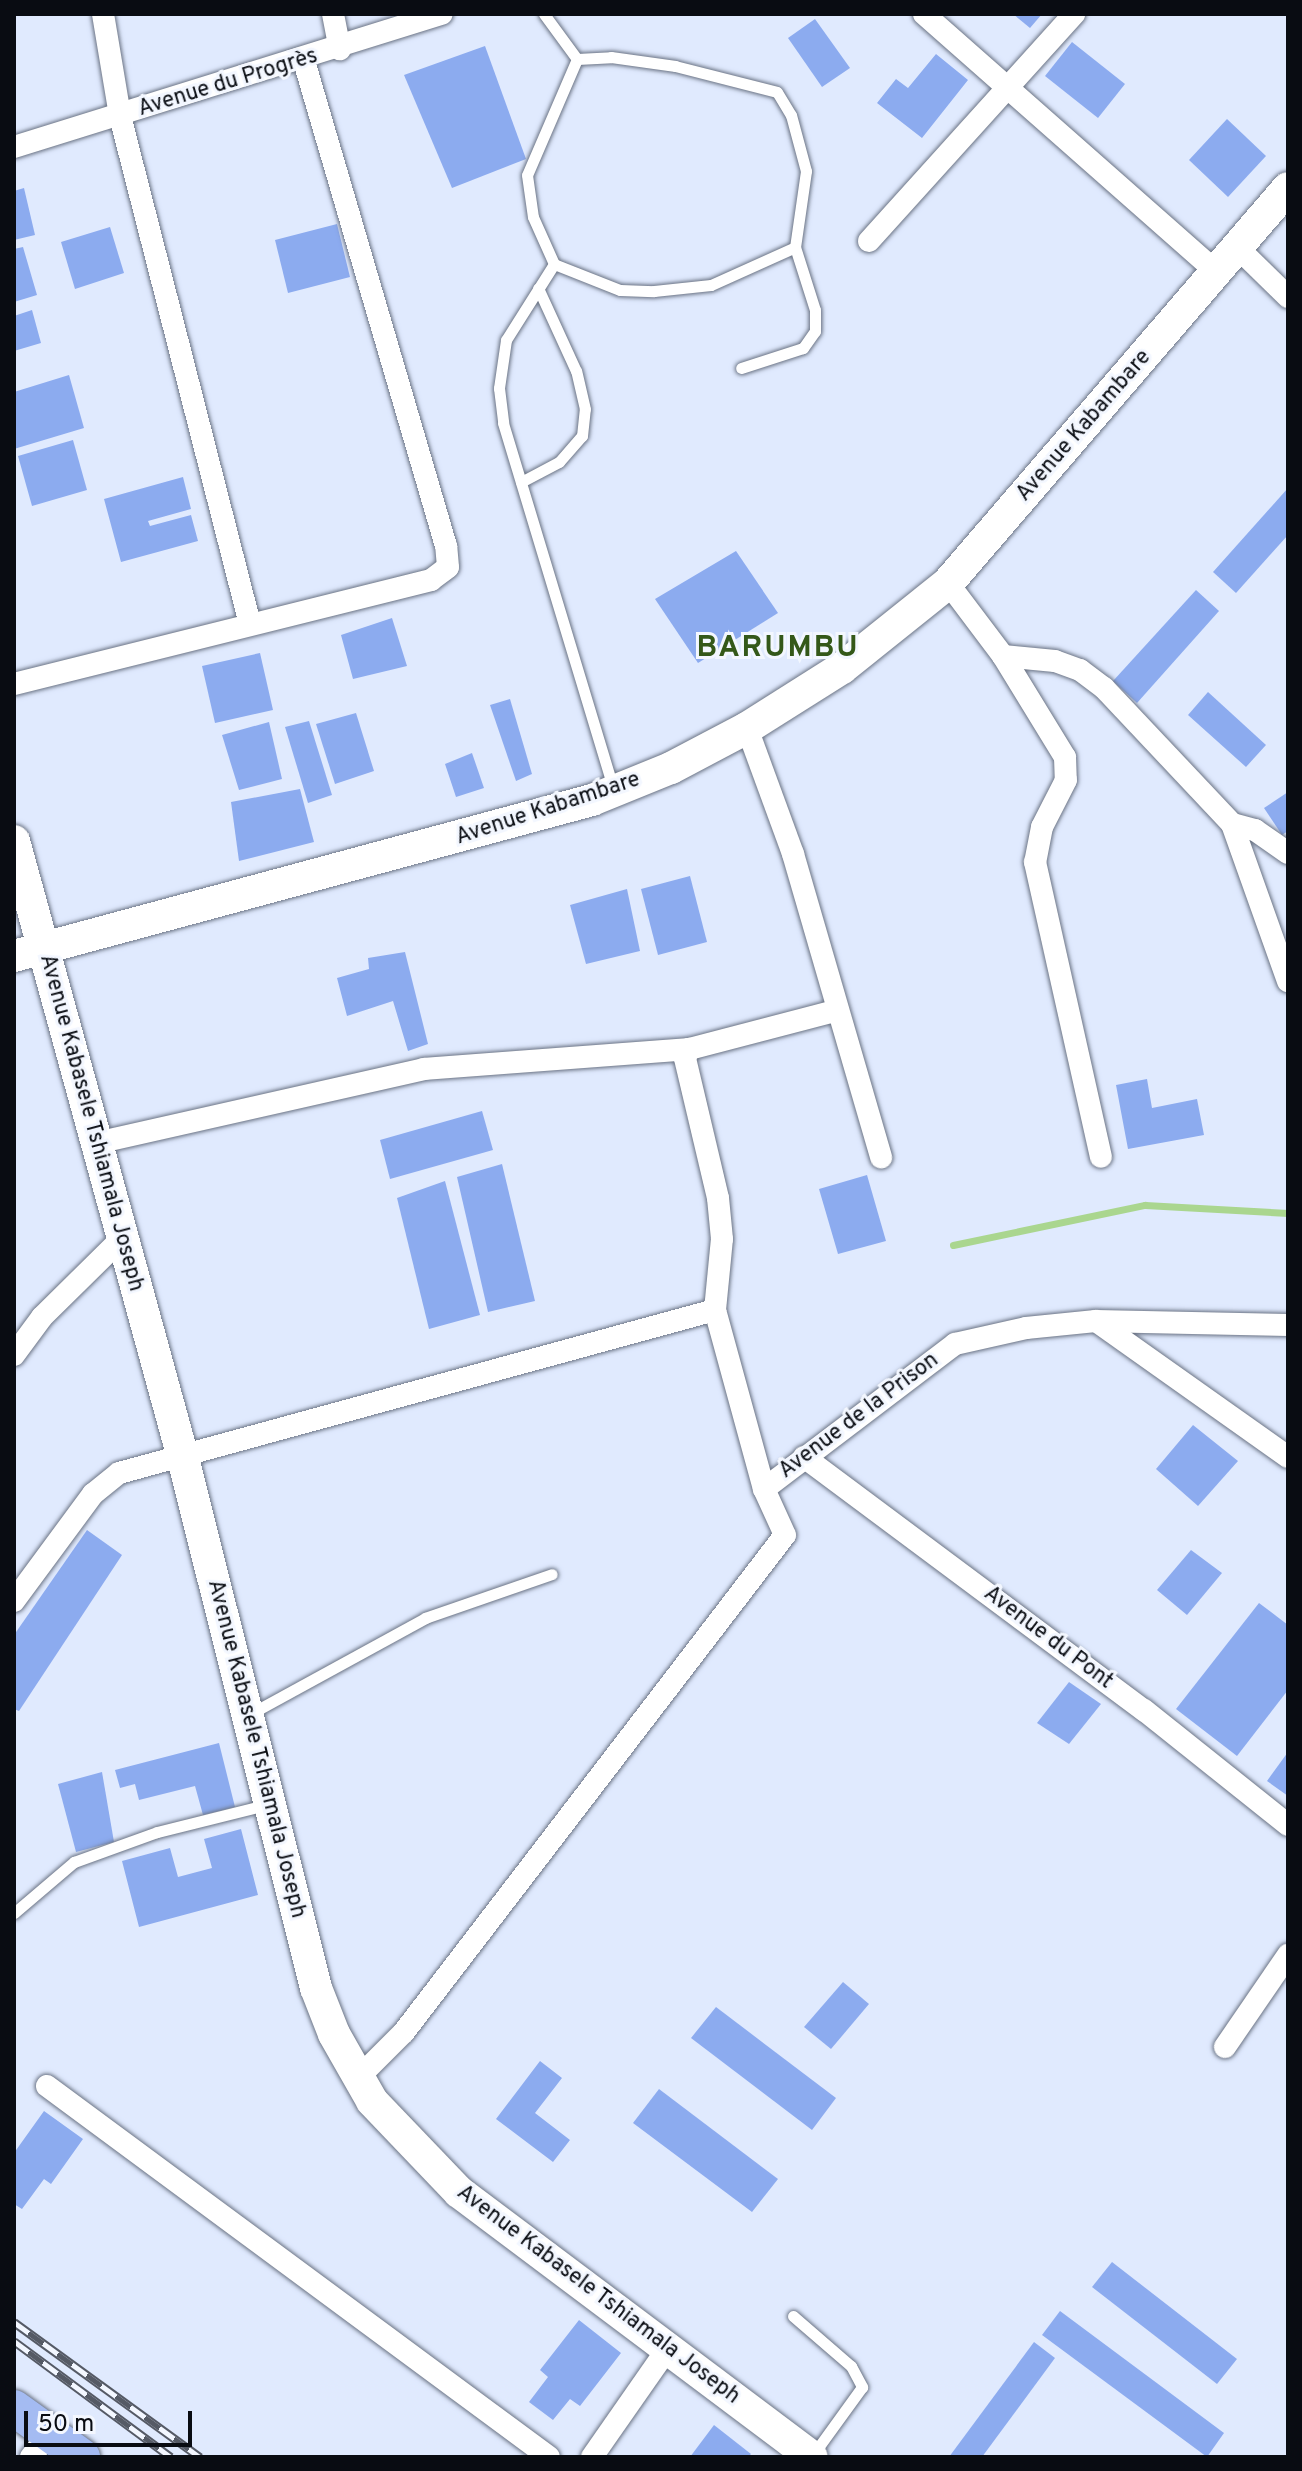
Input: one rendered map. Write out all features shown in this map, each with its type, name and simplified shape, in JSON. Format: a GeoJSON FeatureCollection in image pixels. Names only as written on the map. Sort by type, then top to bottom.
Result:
{"type":"FeatureCollection","features":[{"type":"Feature","properties":{"kind":"main road","name":"Avenue Kabambare"},"geometry":{"type":"LineString","coordinates":[[28,952],[354,868],[614,791],[747,728],[842,668],[948,583],[1288,188]]}},
{"type":"Feature","properties":{"kind":"main road","name":"Avenue Kabasele Tshiamala Joseph"},"geometry":{"type":"LineString","coordinates":[[14,841],[28,952],[96,1143],[182,1454],[316,1988],[357,2079],[402,2137],[459,2192],[812,2457]]}},
{"type":"Feature","properties":{"kind":"main road"},"geometry":{"type":"LineString","coordinates":[[14,2408],[40,2445],[82,2457]]}},
{"type":"Feature","properties":{"kind":"street"},"geometry":{"type":"LineString","coordinates":[[103,14],[120,116],[250,624]]}},
{"type":"Feature","properties":{"kind":"street"},"geometry":{"type":"LineString","coordinates":[[333,14],[340,49]]}},
{"type":"Feature","properties":{"kind":"street","name":"Avenue du Progrès"},"geometry":{"type":"LineString","coordinates":[[14,147],[304,61],[442,14]]}},
{"type":"Feature","properties":{"kind":"street"},"geometry":{"type":"LineString","coordinates":[[924,14],[1007,85],[1228,260],[1288,297]]}},
{"type":"Feature","properties":{"kind":"street"},"geometry":{"type":"LineString","coordinates":[[869,241],[1074,14]]}},
{"type":"Feature","properties":{"kind":"street"},"geometry":{"type":"LineString","coordinates":[[14,684],[431,580],[443,573],[449,560],[304,61]]}},
{"type":"Feature","properties":{"kind":"street"},"geometry":{"type":"LineString","coordinates":[[948,583],[1003,656],[1065,757],[1066,780],[1042,827],[1035,862],[1101,1157]]}},
{"type":"Feature","properties":{"kind":"street"},"geometry":{"type":"LineString","coordinates":[[1003,656],[1055,661],[1080,670],[1104,688],[1232,824],[1288,981]]}},
{"type":"Feature","properties":{"kind":"street"},"geometry":{"type":"LineString","coordinates":[[747,728],[793,854],[835,1011],[881,1157]]}},
{"type":"Feature","properties":{"kind":"street"},"geometry":{"type":"LineString","coordinates":[[1232,824],[1255,830],[1288,853]]}},
{"type":"Feature","properties":{"kind":"street"},"geometry":{"type":"LineString","coordinates":[[96,1143],[424,1069],[689,1049],[835,1011]]}},
{"type":"Feature","properties":{"kind":"street"},"geometry":{"type":"LineString","coordinates":[[357,2079],[404,2032],[785,1535],[764,1489],[715,1310],[719,1212],[685,1058],[689,1049]]}},
{"type":"Feature","properties":{"kind":"street"},"geometry":{"type":"LineString","coordinates":[[14,1355],[42,1317],[122,1238]]}},
{"type":"Feature","properties":{"kind":"street"},"geometry":{"type":"LineString","coordinates":[[14,1601],[93,1494],[119,1473],[715,1310]]}},
{"type":"Feature","properties":{"kind":"street"},"geometry":{"type":"LineString","coordinates":[[1096,1321],[1288,1457]]}},
{"type":"Feature","properties":{"kind":"street","name":"Avenue de la Prison"},"geometry":{"type":"LineString","coordinates":[[764,1489],[955,1344],[1026,1328],[1096,1321],[1288,1325]]}},
{"type":"Feature","properties":{"kind":"street","name":"Avenue du Pont"},"geometry":{"type":"LineString","coordinates":[[804,1457],[1144,1710],[1288,1825]]}},
{"type":"Feature","properties":{"kind":"street"},"geometry":{"type":"LineString","coordinates":[[1225,2047],[1288,1955]]}},
{"type":"Feature","properties":{"kind":"street"},"geometry":{"type":"LineString","coordinates":[[47,2086],[549,2457]]}},
{"type":"Feature","properties":{"kind":"street"},"geometry":{"type":"LineString","coordinates":[[592,2457],[668,2348]]}},
{"type":"Feature","properties":{"kind":"lane"},"geometry":{"type":"LineString","coordinates":[[544,14],[577,59]]}},
{"type":"Feature","properties":{"kind":"lane"},"geometry":{"type":"LineString","coordinates":[[577,59],[611,57],[675,66],[777,92],[791,115],[806,171],[795,247],[815,310],[815,331],[803,348],[741,368]]}},
{"type":"Feature","properties":{"kind":"lane"},"geometry":{"type":"LineString","coordinates":[[577,59],[527,175],[533,217],[554,264],[620,290],[654,291],[711,285],[795,247]]}},
{"type":"Feature","properties":{"kind":"lane"},"geometry":{"type":"LineString","coordinates":[[554,264],[506,340],[499,388],[521,482],[614,791]]}},
{"type":"Feature","properties":{"kind":"lane"},"geometry":{"type":"LineString","coordinates":[[521,482],[559,462],[582,436],[585,409],[576,371],[538,288]]}},
{"type":"Feature","properties":{"kind":"lane"},"geometry":{"type":"LineString","coordinates":[[246,1716],[425,1618],[552,1574]]}},
{"type":"Feature","properties":{"kind":"lane"},"geometry":{"type":"LineString","coordinates":[[14,1913],[74,1862],[157,1832],[269,1804]]}},
{"type":"Feature","properties":{"kind":"lane"},"geometry":{"type":"LineString","coordinates":[[793,2316],[851,2366],[862,2387],[812,2457]]}},
{"type":"Feature","properties":{"kind":"building"},"geometry":{"type":"Polygon","coordinates":[[[1013,14],[1042,14],[1030,28],[1013,14]]]}},
{"type":"Feature","properties":{"kind":"building"},"geometry":{"type":"Polygon","coordinates":[[[815,19],[850,68],[822,87],[788,38],[815,19]]]}},
{"type":"Feature","properties":{"kind":"building"},"geometry":{"type":"Polygon","coordinates":[[[1072,42],[1125,84],[1098,118],[1045,76],[1072,42]]]}},
{"type":"Feature","properties":{"kind":"building"},"geometry":{"type":"Polygon","coordinates":[[[485,46],[526,159],[452,188],[404,75],[485,46]]]}},
{"type":"Feature","properties":{"kind":"building"},"geometry":{"type":"Polygon","coordinates":[[[936,54],[968,80],[922,138],[877,103],[896,79],[908,88],[936,54]]]}},
{"type":"Feature","properties":{"kind":"building"},"geometry":{"type":"Polygon","coordinates":[[[1227,119],[1266,156],[1228,197],[1189,160],[1227,119]]]}},
{"type":"Feature","properties":{"kind":"building"},"geometry":{"type":"Polygon","coordinates":[[[24,188],[35,235],[14,240],[14,191],[24,188]]]}},
{"type":"Feature","properties":{"kind":"building"},"geometry":{"type":"Polygon","coordinates":[[[337,224],[350,277],[288,293],[275,240],[337,224]]]}},
{"type":"Feature","properties":{"kind":"building"},"geometry":{"type":"Polygon","coordinates":[[[110,227],[124,273],[75,289],[61,242],[110,227]]]}},
{"type":"Feature","properties":{"kind":"building"},"geometry":{"type":"Polygon","coordinates":[[[23,247],[37,295],[14,302],[14,249],[23,247]]]}},
{"type":"Feature","properties":{"kind":"building"},"geometry":{"type":"Polygon","coordinates":[[[32,310],[41,343],[14,351],[14,316],[32,310]]]}},
{"type":"Feature","properties":{"kind":"building"},"geometry":{"type":"Polygon","coordinates":[[[69,375],[84,428],[14,449],[14,392],[69,375]]]}},
{"type":"Feature","properties":{"kind":"building"},"geometry":{"type":"Polygon","coordinates":[[[73,440],[87,490],[32,506],[18,456],[73,440]]]}},
{"type":"Feature","properties":{"kind":"building"},"geometry":{"type":"Polygon","coordinates":[[[183,477],[191,509],[148,521],[150,526],[191,515],[198,541],[121,562],[104,499],[183,477]]]}},
{"type":"Feature","properties":{"kind":"building"},"geometry":{"type":"Polygon","coordinates":[[[1288,488],[1288,535],[1236,593],[1213,572],[1288,488]]]}},
{"type":"Feature","properties":{"kind":"building"},"geometry":{"type":"Polygon","coordinates":[[[736,551],[778,613],[698,663],[655,599],[736,551]]]}},
{"type":"Feature","properties":{"kind":"building"},"geometry":{"type":"Polygon","coordinates":[[[1196,590],[1219,611],[1137,703],[1113,681],[1196,590]]]}},
{"type":"Feature","properties":{"kind":"building"},"geometry":{"type":"Polygon","coordinates":[[[392,618],[407,666],[353,679],[341,635],[392,618]]]}},
{"type":"Feature","properties":{"kind":"building"},"geometry":{"type":"Polygon","coordinates":[[[260,653],[273,710],[215,723],[202,666],[260,653]]]}},
{"type":"Feature","properties":{"kind":"building"},"geometry":{"type":"Polygon","coordinates":[[[1208,692],[1266,745],[1246,767],[1188,715],[1208,692]]]}},
{"type":"Feature","properties":{"kind":"building"},"geometry":{"type":"Polygon","coordinates":[[[510,699],[532,774],[516,781],[490,705],[510,699]]]}},
{"type":"Feature","properties":{"kind":"building"},"geometry":{"type":"Polygon","coordinates":[[[356,713],[374,771],[335,784],[316,724],[356,713]]]}},
{"type":"Feature","properties":{"kind":"building"},"geometry":{"type":"Polygon","coordinates":[[[309,721],[332,795],[308,803],[285,727],[309,721]]]}},
{"type":"Feature","properties":{"kind":"building"},"geometry":{"type":"Polygon","coordinates":[[[269,722],[282,779],[239,790],[222,735],[269,722]]]}},
{"type":"Feature","properties":{"kind":"building"},"geometry":{"type":"Polygon","coordinates":[[[472,753],[484,788],[456,797],[445,764],[472,753]]]}},
{"type":"Feature","properties":{"kind":"building"},"geometry":{"type":"Polygon","coordinates":[[[300,789],[314,842],[239,861],[231,802],[300,789]]]}},
{"type":"Feature","properties":{"kind":"building"},"geometry":{"type":"Polygon","coordinates":[[[1288,792],[1288,831],[1282,835],[1264,808],[1288,792]]]}},
{"type":"Feature","properties":{"kind":"building"},"geometry":{"type":"Polygon","coordinates":[[[690,876],[707,942],[658,955],[641,889],[690,876]]]}},
{"type":"Feature","properties":{"kind":"building"},"geometry":{"type":"Polygon","coordinates":[[[627,889],[640,951],[586,964],[570,905],[627,889]]]}},
{"type":"Feature","properties":{"kind":"building"},"geometry":{"type":"Polygon","coordinates":[[[405,952],[428,1044],[408,1051],[393,1001],[347,1016],[337,978],[369,969],[368,958],[405,952]]]}},
{"type":"Feature","properties":{"kind":"building"},"geometry":{"type":"Polygon","coordinates":[[[1147,1079],[1152,1108],[1197,1099],[1204,1135],[1128,1149],[1116,1085],[1147,1079]]]}},
{"type":"Feature","properties":{"kind":"building"},"geometry":{"type":"Polygon","coordinates":[[[482,1111],[493,1150],[390,1179],[380,1140],[482,1111]]]}},
{"type":"Feature","properties":{"kind":"building"},"geometry":{"type":"Polygon","coordinates":[[[502,1164],[535,1301],[488,1312],[457,1177],[502,1164]]]}},
{"type":"Feature","properties":{"kind":"building"},"geometry":{"type":"Polygon","coordinates":[[[867,1175],[886,1241],[838,1254],[819,1189],[867,1175]]]}},
{"type":"Feature","properties":{"kind":"building"},"geometry":{"type":"Polygon","coordinates":[[[445,1181],[480,1315],[429,1329],[397,1198],[445,1181]]]}},
{"type":"Feature","properties":{"kind":"building"},"geometry":{"type":"Polygon","coordinates":[[[1193,1425],[1238,1461],[1198,1506],[1156,1469],[1193,1425]]]}},
{"type":"Feature","properties":{"kind":"building"},"geometry":{"type":"Polygon","coordinates":[[[87,1530],[122,1555],[19,1711],[14,1709],[14,1635],[87,1530]]]}},
{"type":"Feature","properties":{"kind":"building"},"geometry":{"type":"Polygon","coordinates":[[[1191,1550],[1222,1573],[1187,1615],[1157,1590],[1191,1550]]]}},
{"type":"Feature","properties":{"kind":"building"},"geometry":{"type":"Polygon","coordinates":[[[1259,1603],[1288,1625],[1288,1690],[1237,1756],[1176,1709],[1259,1603]]]}},
{"type":"Feature","properties":{"kind":"building"},"geometry":{"type":"Polygon","coordinates":[[[1069,1682],[1101,1704],[1069,1744],[1037,1723],[1069,1682]]]}},
{"type":"Feature","properties":{"kind":"building"},"geometry":{"type":"Polygon","coordinates":[[[219,1743],[235,1807],[203,1815],[195,1786],[139,1800],[135,1784],[120,1788],[115,1770],[219,1743]]]}},
{"type":"Feature","properties":{"kind":"building"},"geometry":{"type":"Polygon","coordinates":[[[1288,1752],[1288,1796],[1267,1781],[1288,1752]]]}},
{"type":"Feature","properties":{"kind":"building"},"geometry":{"type":"Polygon","coordinates":[[[102,1772],[114,1842],[76,1852],[58,1784],[102,1772]]]}},
{"type":"Feature","properties":{"kind":"building"},"geometry":{"type":"Polygon","coordinates":[[[241,1829],[258,1895],[139,1927],[122,1861],[170,1848],[178,1877],[212,1868],[204,1839],[241,1829]]]}},
{"type":"Feature","properties":{"kind":"building"},"geometry":{"type":"Polygon","coordinates":[[[843,1982],[869,2004],[831,2049],[804,2027],[843,1982]]]}},
{"type":"Feature","properties":{"kind":"building"},"geometry":{"type":"Polygon","coordinates":[[[716,2007],[836,2098],[812,2130],[691,2038],[716,2007]]]}},
{"type":"Feature","properties":{"kind":"building"},"geometry":{"type":"Polygon","coordinates":[[[540,2061],[562,2078],[535,2113],[570,2140],[553,2162],[496,2119],[540,2061]]]}},
{"type":"Feature","properties":{"kind":"building"},"geometry":{"type":"Polygon","coordinates":[[[659,2089],[778,2179],[752,2212],[633,2123],[659,2089]]]}},
{"type":"Feature","properties":{"kind":"building"},"geometry":{"type":"Polygon","coordinates":[[[44,2111],[83,2139],[51,2184],[44,2179],[22,2209],[14,2204],[14,2153],[44,2111]]]}},
{"type":"Feature","properties":{"kind":"building"},"geometry":{"type":"Polygon","coordinates":[[[1112,2262],[1237,2359],[1217,2384],[1092,2287],[1112,2262]]]}},
{"type":"Feature","properties":{"kind":"building"},"geometry":{"type":"Polygon","coordinates":[[[1060,2311],[1224,2433],[1207,2457],[1042,2335],[1060,2311]]]}},
{"type":"Feature","properties":{"kind":"building"},"geometry":{"type":"Polygon","coordinates":[[[579,2320],[621,2353],[580,2406],[570,2399],[553,2420],[529,2402],[548,2377],[540,2370],[579,2320]]]}},
{"type":"Feature","properties":{"kind":"building"},"geometry":{"type":"Polygon","coordinates":[[[1034,2342],[1055,2358],[982,2457],[949,2457],[1034,2342]]]}},
{"type":"Feature","properties":{"kind":"building"},"geometry":{"type":"Polygon","coordinates":[[[714,2425],[751,2454],[748,2457],[690,2457],[714,2425]]]}},
{"type":"Feature","properties":{"kind":"waterway"},"geometry":{"type":"LineString","coordinates":[[953,1245],[1145,1205],[1288,1213]]}},
{"type":"Feature","properties":{"kind":"railway"},"geometry":{"type":"LineString","coordinates":[[14,2322],[200,2457]]}},
{"type":"Feature","properties":{"kind":"railway"},"geometry":{"type":"LineString","coordinates":[[14,2341],[171,2457]]}},
{"type":"Feature","properties":{"kind":"district","name":"BARUMBU"},"geometry":{"type":"Point","coordinates":[778,649]}}]}
